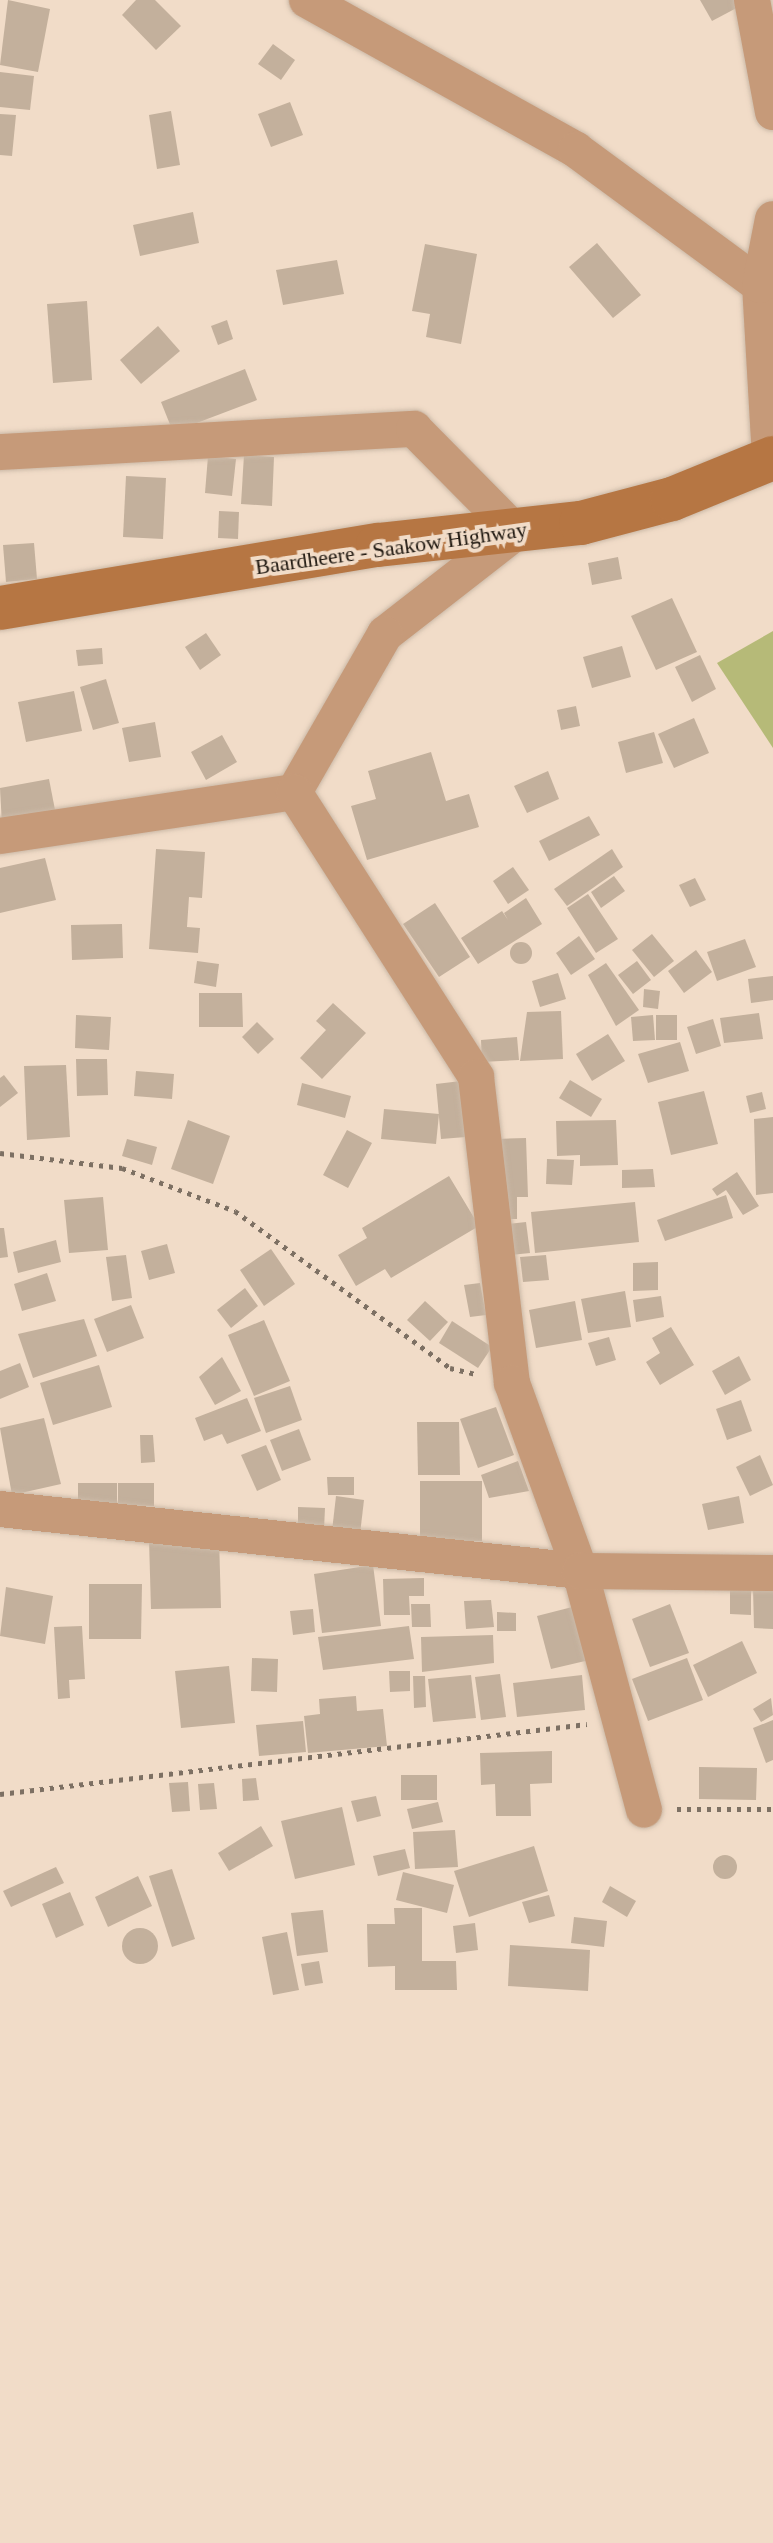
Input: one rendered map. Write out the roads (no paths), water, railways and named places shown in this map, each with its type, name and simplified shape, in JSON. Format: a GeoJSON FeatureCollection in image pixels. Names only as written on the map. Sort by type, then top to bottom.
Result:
{"type":"FeatureCollection","features":[{"type":"Feature","properties":{"kind":"main road","name":"Baardheere - Saakow Highway"},"geometry":{"type":"LineString","coordinates":[[0,608],[378,545],[516,532],[672,499],[772,458]]}},
{"type":"Feature","properties":{"kind":"street"},"geometry":{"type":"LineString","coordinates":[[307,0],[576,150],[760,285]]}},
{"type":"Feature","properties":{"kind":"street"},"geometry":{"type":"LineString","coordinates":[[752,0],[773,112]]}},
{"type":"Feature","properties":{"kind":"street"},"geometry":{"type":"LineString","coordinates":[[772,458],[760,285],[773,219]]}},
{"type":"Feature","properties":{"kind":"street"},"geometry":{"type":"LineString","coordinates":[[0,452],[414,429],[516,532],[385,634],[294,792]]}},
{"type":"Feature","properties":{"kind":"street"},"geometry":{"type":"LineString","coordinates":[[0,836],[294,792]]}},
{"type":"Feature","properties":{"kind":"street"},"geometry":{"type":"LineString","coordinates":[[294,792],[476,1077],[512,1383],[580,1571],[644,1810]]}},
{"type":"Feature","properties":{"kind":"street"},"geometry":{"type":"LineString","coordinates":[[0,1509],[580,1571],[773,1573]]}}]}
